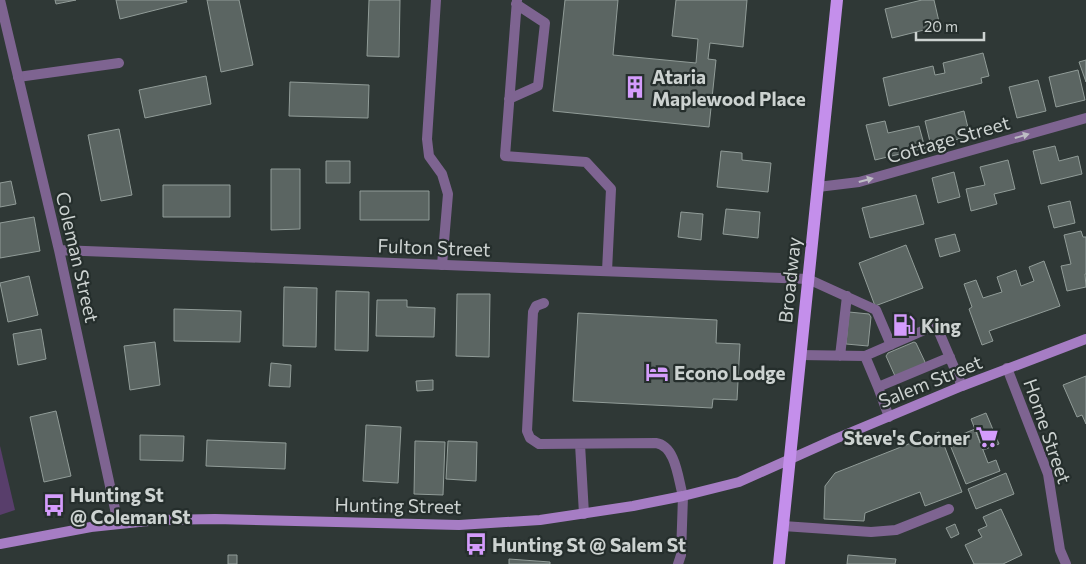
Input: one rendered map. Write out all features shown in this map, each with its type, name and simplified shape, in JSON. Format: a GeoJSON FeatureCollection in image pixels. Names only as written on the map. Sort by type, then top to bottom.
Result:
{"type":"FeatureCollection","features":[{"type":"Feature","properties":{"kind":"main road","name":"Broadway"},"geometry":{"type":"LineString","coordinates":[[779,564],[837,0]]}},
{"type":"Feature","properties":{"kind":"main road","name":"Salem Street"},"geometry":{"type":"LineString","coordinates":[[789,461],[835,439],[962,386],[1086,339]]}},
{"type":"Feature","properties":{"kind":"main road","name":"Hunting Street"},"geometry":{"type":"LineString","coordinates":[[0,544],[56,532],[118,523],[215,519],[459,525],[516,522],[584,514],[682,496],[740,482],[789,461]]}},
{"type":"Feature","properties":{"kind":"street","name":"Coleman Street"},"geometry":{"type":"LineString","coordinates":[[0,0],[59,250],[118,523]]}},
{"type":"Feature","properties":{"kind":"street"},"geometry":{"type":"LineString","coordinates":[[436,0],[427,139],[429,156],[442,174],[448,194],[442,265]]}},
{"type":"Feature","properties":{"kind":"street"},"geometry":{"type":"LineString","coordinates":[[516,2],[505,156],[586,162],[611,189],[607,271]]}},
{"type":"Feature","properties":{"kind":"street"},"geometry":{"type":"LineString","coordinates":[[509,99],[538,86],[545,24],[516,2]]}},
{"type":"Feature","properties":{"kind":"street"},"geometry":{"type":"LineString","coordinates":[[18,77],[119,63]]}},
{"type":"Feature","properties":{"kind":"street","name":"Cottage Street"},"geometry":{"type":"LineString","coordinates":[[818,187],[859,182],[1086,118]]}},
{"type":"Feature","properties":{"kind":"street","name":"Fulton Street"},"geometry":{"type":"LineString","coordinates":[[59,250],[808,279]]}},
{"type":"Feature","properties":{"kind":"street"},"geometry":{"type":"LineString","coordinates":[[808,279],[876,310],[891,345]]}},
{"type":"Feature","properties":{"kind":"street"},"geometry":{"type":"LineString","coordinates":[[840,356],[847,296]]}},
{"type":"Feature","properties":{"kind":"street"},"geometry":{"type":"LineString","coordinates":[[544,303],[536,306],[533,312],[528,436],[531,441],[539,444],[662,445],[671,453],[682,496],[681,555],[678,564]]}},
{"type":"Feature","properties":{"kind":"street"},"geometry":{"type":"LineString","coordinates":[[800,355],[865,356],[936,325],[962,386]]}},
{"type":"Feature","properties":{"kind":"street"},"geometry":{"type":"LineString","coordinates":[[865,356],[889,417]]}},
{"type":"Feature","properties":{"kind":"street"},"geometry":{"type":"LineString","coordinates":[[878,387],[950,357]]}},
{"type":"Feature","properties":{"kind":"street","name":"Home Street"},"geometry":{"type":"LineString","coordinates":[[1007,368],[1048,474],[1060,548],[1066,564]]}},
{"type":"Feature","properties":{"kind":"street"},"geometry":{"type":"LineString","coordinates":[[580,444],[584,514]]}},
{"type":"Feature","properties":{"kind":"street"},"geometry":{"type":"LineString","coordinates":[[783,526],[871,532],[896,530],[949,509]]}},
{"type":"Feature","properties":{"kind":"shaded area"},"geometry":{"type":"Polygon","coordinates":[[[0,446],[15,510],[0,515],[0,446]]]}},
{"type":"Feature","properties":{"kind":"building"},"geometry":{"type":"Polygon","coordinates":[[[55,0],[76,0],[56,4],[55,0]]]}},
{"type":"Feature","properties":{"kind":"building"},"geometry":{"type":"Polygon","coordinates":[[[116,0],[186,0],[187,2],[120,19],[116,0]]]}},
{"type":"Feature","properties":{"kind":"building"},"geometry":{"type":"Polygon","coordinates":[[[207,0],[239,0],[253,65],[221,72],[207,0]]]}},
{"type":"Feature","properties":{"kind":"building"},"geometry":{"type":"Polygon","coordinates":[[[369,0],[400,0],[399,57],[367,56],[369,0]]]}},
{"type":"Feature","properties":{"kind":"building","name":"Ataria Maplewood Place"},"geometry":{"type":"Polygon","coordinates":[[[565,0],[618,0],[613,55],[696,63],[698,39],[672,36],[676,0],[747,0],[743,47],[710,43],[708,59],[716,60],[709,127],[553,111],[565,0]]]}},
{"type":"Feature","properties":{"kind":"building"},"geometry":{"type":"Polygon","coordinates":[[[922,0],[934,0],[940,26],[892,38],[885,9],[922,0]]]}},
{"type":"Feature","properties":{"kind":"building"},"geometry":{"type":"Polygon","coordinates":[[[983,53],[989,76],[981,78],[982,83],[889,106],[883,78],[933,66],[935,75],[945,73],[943,63],[983,53]]]}},
{"type":"Feature","properties":{"kind":"building"},"geometry":{"type":"Polygon","coordinates":[[[1086,60],[1086,82],[1079,62],[1086,60]]]}},
{"type":"Feature","properties":{"kind":"building"},"geometry":{"type":"Polygon","coordinates":[[[1078,70],[1085,100],[1056,107],[1049,77],[1078,70]]]}},
{"type":"Feature","properties":{"kind":"building"},"geometry":{"type":"Polygon","coordinates":[[[206,76],[211,104],[145,118],[139,90],[206,76]]]}},
{"type":"Feature","properties":{"kind":"building"},"geometry":{"type":"Polygon","coordinates":[[[1038,80],[1046,111],[1017,118],[1009,87],[1038,80]]]}},
{"type":"Feature","properties":{"kind":"building"},"geometry":{"type":"Polygon","coordinates":[[[290,82],[369,85],[368,118],[289,116],[290,82]]]}},
{"type":"Feature","properties":{"kind":"building"},"geometry":{"type":"Polygon","coordinates":[[[964,111],[970,136],[931,146],[925,121],[964,111]]]}},
{"type":"Feature","properties":{"kind":"building"},"geometry":{"type":"Polygon","coordinates":[[[885,121],[888,133],[919,126],[925,148],[875,160],[866,125],[885,121]]]}},
{"type":"Feature","properties":{"kind":"building"},"geometry":{"type":"Polygon","coordinates":[[[119,129],[132,195],[101,201],[88,135],[119,129]]]}},
{"type":"Feature","properties":{"kind":"building"},"geometry":{"type":"Polygon","coordinates":[[[1055,146],[1059,161],[1078,156],[1082,174],[1041,184],[1033,151],[1055,146]]]}},
{"type":"Feature","properties":{"kind":"building"},"geometry":{"type":"Polygon","coordinates":[[[721,151],[742,153],[742,160],[771,163],[768,192],[717,187],[721,151]]]}},
{"type":"Feature","properties":{"kind":"building"},"geometry":{"type":"Polygon","coordinates":[[[1008,160],[1015,189],[994,194],[997,204],[971,211],[966,189],[985,185],[980,167],[1008,160]]]}},
{"type":"Feature","properties":{"kind":"building"},"geometry":{"type":"Polygon","coordinates":[[[326,161],[350,161],[350,183],[326,183],[326,161]]]}},
{"type":"Feature","properties":{"kind":"building"},"geometry":{"type":"Polygon","coordinates":[[[271,169],[300,169],[300,229],[271,230],[271,169]]]}},
{"type":"Feature","properties":{"kind":"building"},"geometry":{"type":"Polygon","coordinates":[[[954,172],[960,197],[938,203],[932,178],[954,172]]]}},
{"type":"Feature","properties":{"kind":"building"},"geometry":{"type":"Polygon","coordinates":[[[11,181],[16,204],[0,207],[0,183],[11,181]]]}},
{"type":"Feature","properties":{"kind":"building"},"geometry":{"type":"Polygon","coordinates":[[[163,185],[230,185],[230,217],[163,217],[163,185]]]}},
{"type":"Feature","properties":{"kind":"building"},"geometry":{"type":"Polygon","coordinates":[[[360,191],[429,191],[429,220],[360,220],[360,191]]]}},
{"type":"Feature","properties":{"kind":"building"},"geometry":{"type":"Polygon","coordinates":[[[916,195],[924,224],[870,238],[862,208],[916,195]]]}},
{"type":"Feature","properties":{"kind":"building"},"geometry":{"type":"Polygon","coordinates":[[[1070,201],[1075,223],[1054,228],[1048,206],[1070,201]]]}},
{"type":"Feature","properties":{"kind":"building"},"geometry":{"type":"Polygon","coordinates":[[[726,209],[760,212],[758,238],[723,234],[726,209]]]}},
{"type":"Feature","properties":{"kind":"building"},"geometry":{"type":"Polygon","coordinates":[[[681,212],[703,214],[701,240],[678,237],[681,212]]]}},
{"type":"Feature","properties":{"kind":"building"},"geometry":{"type":"Polygon","coordinates":[[[34,217],[40,251],[0,258],[0,223],[34,217]]]}},
{"type":"Feature","properties":{"kind":"building"},"geometry":{"type":"Polygon","coordinates":[[[1081,231],[1083,237],[1086,237],[1086,287],[1067,291],[1061,266],[1071,264],[1064,235],[1081,231]]]}},
{"type":"Feature","properties":{"kind":"building"},"geometry":{"type":"Polygon","coordinates":[[[955,234],[960,251],[940,257],[935,239],[955,234]]]}},
{"type":"Feature","properties":{"kind":"building"},"geometry":{"type":"Polygon","coordinates":[[[906,245],[923,288],[875,306],[859,263],[906,245]]]}},
{"type":"Feature","properties":{"kind":"building"},"geometry":{"type":"Polygon","coordinates":[[[1044,261],[1060,306],[989,331],[993,341],[982,345],[969,309],[972,307],[964,284],[976,280],[983,298],[1002,292],[997,277],[1016,270],[1021,286],[1034,281],[1029,267],[1044,261]]]}},
{"type":"Feature","properties":{"kind":"building"},"geometry":{"type":"Polygon","coordinates":[[[29,276],[38,315],[8,322],[0,283],[29,276]]]}},
{"type":"Feature","properties":{"kind":"building"},"geometry":{"type":"Polygon","coordinates":[[[284,287],[317,288],[316,347],[283,346],[284,287]]]}},
{"type":"Feature","properties":{"kind":"building"},"geometry":{"type":"Polygon","coordinates":[[[336,291],[369,292],[368,351],[335,350],[336,291]]]}},
{"type":"Feature","properties":{"kind":"building"},"geometry":{"type":"Polygon","coordinates":[[[457,294],[490,294],[489,357],[456,356],[457,294]]]}},
{"type":"Feature","properties":{"kind":"building"},"geometry":{"type":"Polygon","coordinates":[[[377,300],[407,300],[407,307],[435,308],[434,337],[376,336],[377,300]]]}},
{"type":"Feature","properties":{"kind":"building"},"geometry":{"type":"Polygon","coordinates":[[[174,309],[241,311],[240,342],[174,341],[174,309]]]}},
{"type":"Feature","properties":{"kind":"building"},"geometry":{"type":"Polygon","coordinates":[[[849,312],[869,314],[871,317],[868,346],[846,344],[849,312]]]}},
{"type":"Feature","properties":{"kind":"building","name":"Econo Lodge"},"geometry":{"type":"Polygon","coordinates":[[[578,313],[717,320],[716,343],[740,344],[737,400],[713,399],[712,408],[573,401],[578,313]]]}},
{"type":"Feature","properties":{"kind":"building"},"geometry":{"type":"Polygon","coordinates":[[[41,329],[46,359],[18,365],[13,334],[41,329]]]}},
{"type":"Feature","properties":{"kind":"building"},"geometry":{"type":"Polygon","coordinates":[[[155,342],[160,385],[130,390],[124,346],[155,342]]]}},
{"type":"Feature","properties":{"kind":"building"},"geometry":{"type":"Polygon","coordinates":[[[914,342],[925,362],[924,365],[895,376],[886,356],[888,353],[914,342]]]}},
{"type":"Feature","properties":{"kind":"building"},"geometry":{"type":"Polygon","coordinates":[[[271,363],[291,365],[290,387],[269,386],[271,363]]]}},
{"type":"Feature","properties":{"kind":"building"},"geometry":{"type":"Polygon","coordinates":[[[1086,376],[1086,424],[1082,415],[1077,417],[1063,385],[1086,376]]]}},
{"type":"Feature","properties":{"kind":"building"},"geometry":{"type":"Polygon","coordinates":[[[433,380],[433,390],[417,391],[416,381],[433,380]]]}},
{"type":"Feature","properties":{"kind":"building"},"geometry":{"type":"Polygon","coordinates":[[[56,411],[71,476],[44,482],[30,417],[56,411]]]}},
{"type":"Feature","properties":{"kind":"building","name":"Steve's Corner"},"geometry":{"type":"Polygon","coordinates":[[[986,413],[999,444],[983,450],[971,419],[986,413]]]}},
{"type":"Feature","properties":{"kind":"building"},"geometry":{"type":"Polygon","coordinates":[[[366,425],[401,427],[398,483],[363,481],[366,425]]]}},
{"type":"Feature","properties":{"kind":"building"},"geometry":{"type":"Polygon","coordinates":[[[975,429],[988,463],[996,460],[1000,471],[966,484],[948,440],[975,429]]]}},
{"type":"Feature","properties":{"kind":"building"},"geometry":{"type":"Polygon","coordinates":[[[939,432],[962,492],[925,506],[920,492],[865,513],[864,521],[824,519],[825,486],[835,473],[939,432]]]}},
{"type":"Feature","properties":{"kind":"building"},"geometry":{"type":"Polygon","coordinates":[[[140,435],[184,436],[183,461],[140,460],[140,435]]]}},
{"type":"Feature","properties":{"kind":"building"},"geometry":{"type":"Polygon","coordinates":[[[207,440],[286,443],[285,469],[206,466],[207,440]]]}},
{"type":"Feature","properties":{"kind":"building"},"geometry":{"type":"Polygon","coordinates":[[[415,441],[445,442],[443,495],[414,494],[415,441]]]}},
{"type":"Feature","properties":{"kind":"building"},"geometry":{"type":"Polygon","coordinates":[[[448,441],[477,442],[476,481],[446,479],[448,441]]]}},
{"type":"Feature","properties":{"kind":"building"},"geometry":{"type":"Polygon","coordinates":[[[1006,473],[1014,494],[976,509],[968,489],[1006,473]]]}},
{"type":"Feature","properties":{"kind":"building"},"geometry":{"type":"Polygon","coordinates":[[[1001,509],[1022,555],[1003,564],[974,564],[965,545],[982,537],[978,530],[987,526],[983,517],[1001,509]]]}},
{"type":"Feature","properties":{"kind":"building"},"geometry":{"type":"Polygon","coordinates":[[[955,524],[959,534],[951,538],[946,528],[955,524]]]}},
{"type":"Feature","properties":{"kind":"building"},"geometry":{"type":"Polygon","coordinates":[[[228,555],[237,555],[237,564],[228,564],[228,555]]]}},
{"type":"Feature","properties":{"kind":"building"},"geometry":{"type":"Polygon","coordinates":[[[848,555],[896,559],[895,564],[847,564],[848,555]]]}},
{"type":"Feature","properties":{"kind":"building"},"geometry":{"type":"Polygon","coordinates":[[[509,559],[550,562],[550,564],[509,564],[509,559]]]}},
{"type":"Feature","properties":{"kind":"place","name":"Ataria Maplewood Place"},"geometry":{"type":"Point","coordinates":[635,87]}},
{"type":"Feature","properties":{"kind":"place","name":"King"},"geometry":{"type":"Point","coordinates":[904,325]}},
{"type":"Feature","properties":{"kind":"place","name":"Econo Lodge"},"geometry":{"type":"Point","coordinates":[657,372]}},
{"type":"Feature","properties":{"kind":"place","name":"Steve's Corner"},"geometry":{"type":"Point","coordinates":[987,437]}},
{"type":"Feature","properties":{"kind":"place","name":"Hunting St @ Coleman St"},"geometry":{"type":"Point","coordinates":[54,505]}},
{"type":"Feature","properties":{"kind":"place","name":"Hunting St @ Salem St"},"geometry":{"type":"Point","coordinates":[476,544]}}]}
